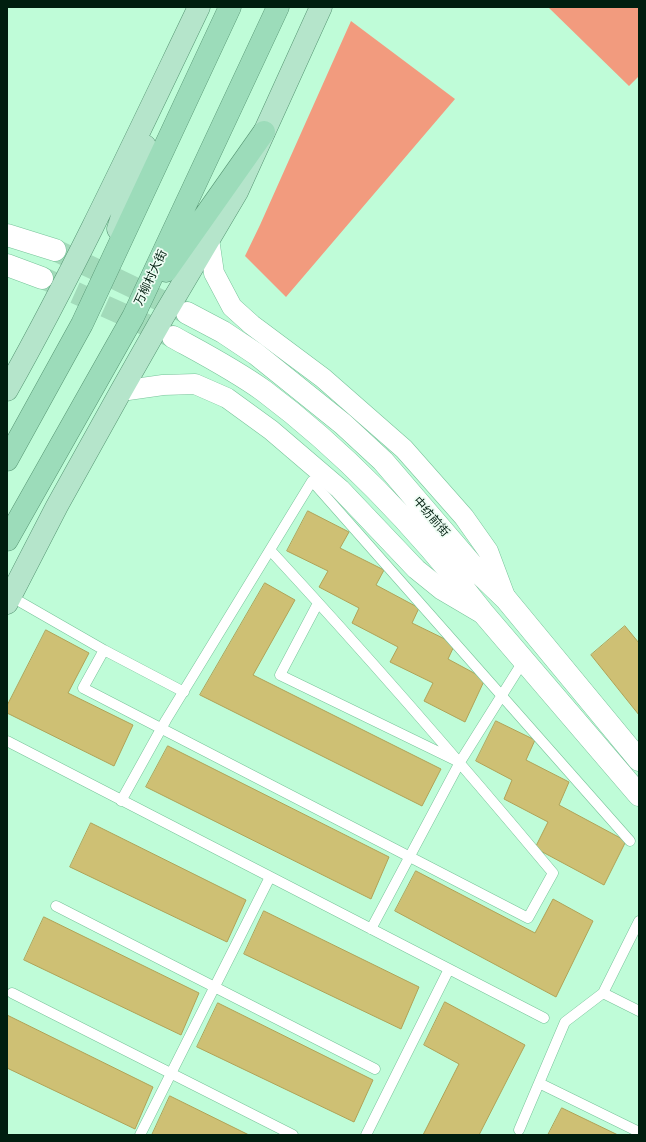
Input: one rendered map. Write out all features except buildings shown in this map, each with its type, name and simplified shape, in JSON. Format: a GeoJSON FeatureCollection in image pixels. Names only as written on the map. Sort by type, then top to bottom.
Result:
{"type":"FeatureCollection","features":[{"type":"Feature","properties":{"kind":"highway"},"geometry":{"type":"LineString","coordinates":[[7,460],[82,324],[230,7]]}},
{"type":"Feature","properties":{"kind":"highway","name":"万柳村大街"},"geometry":{"type":"LineString","coordinates":[[7,540],[133,317],[278,7]]}},
{"type":"Feature","properties":{"kind":"highway"},"geometry":{"type":"LineString","coordinates":[[133,317],[264,132]]}},
{"type":"Feature","properties":{"kind":"main road"},"geometry":{"type":"LineString","coordinates":[[7,390],[90,235],[200,7]]}},
{"type":"Feature","properties":{"kind":"main road"},"geometry":{"type":"LineString","coordinates":[[8,600],[121,391],[237,192],[321,7]]}},
{"type":"Feature","properties":{"kind":"main road"},"geometry":{"type":"LineString","coordinates":[[98,290],[171,67]]}},
{"type":"Feature","properties":{"kind":"street"},"geometry":{"type":"LineString","coordinates":[[7,235],[55,250]]}},
{"type":"Feature","properties":{"kind":"street"},"geometry":{"type":"LineString","coordinates":[[209,239],[214,273],[232,307],[252,325],[322,378],[404,449],[464,517],[488,551],[506,599]]}},
{"type":"Feature","properties":{"kind":"street"},"geometry":{"type":"LineString","coordinates":[[7,265],[42,278]]}},
{"type":"Feature","properties":{"kind":"street","name":"中纺前街"},"geometry":{"type":"LineString","coordinates":[[187,313],[223,332],[256,354],[343,424],[383,461],[479,573],[506,599],[639,760]]}},
{"type":"Feature","properties":{"kind":"street"},"geometry":{"type":"LineString","coordinates":[[173,337],[222,364],[263,390],[306,424],[341,455],[388,501],[639,795]]}},
{"type":"Feature","properties":{"kind":"street"},"geometry":{"type":"LineString","coordinates":[[121,391],[163,385],[195,384],[227,398],[271,430],[340,489],[416,568],[442,590],[484,614]]}},
{"type":"Feature","properties":{"kind":"lane"},"geometry":{"type":"LineString","coordinates":[[121,801],[161,729],[312,481],[630,841]]}},
{"type":"Feature","properties":{"kind":"lane"},"geometry":{"type":"LineString","coordinates":[[104,650],[83,688],[528,918],[552,873],[460,762],[270,550]]}},
{"type":"Feature","properties":{"kind":"lane"},"geometry":{"type":"LineString","coordinates":[[8,600],[184,692]]}},
{"type":"Feature","properties":{"kind":"lane"},"geometry":{"type":"LineString","coordinates":[[318,603],[280,675],[460,762]]}},
{"type":"Feature","properties":{"kind":"lane"},"geometry":{"type":"LineString","coordinates":[[372,929],[460,762],[524,660]]}},
{"type":"Feature","properties":{"kind":"lane"},"geometry":{"type":"LineString","coordinates":[[7,741],[544,1018]]}},
{"type":"Feature","properties":{"kind":"lane"},"geometry":{"type":"LineString","coordinates":[[140,1135],[270,877]]}},
{"type":"Feature","properties":{"kind":"lane"},"geometry":{"type":"LineString","coordinates":[[56,906],[375,1069]]}},
{"type":"Feature","properties":{"kind":"lane"},"geometry":{"type":"LineString","coordinates":[[519,1130],[565,1022],[603,993],[639,921]]}},
{"type":"Feature","properties":{"kind":"lane"},"geometry":{"type":"LineString","coordinates":[[366,1135],[449,969]]}},
{"type":"Feature","properties":{"kind":"lane"},"geometry":{"type":"LineString","coordinates":[[12,993],[293,1135]]}},
{"type":"Feature","properties":{"kind":"lane"},"geometry":{"type":"LineString","coordinates":[[603,993],[639,1011]]}},
{"type":"Feature","properties":{"kind":"lane"},"geometry":{"type":"LineString","coordinates":[[539,1083],[639,1132]]}},
{"type":"Feature","properties":{"kind":"shaded area"},"geometry":{"type":"Polygon","coordinates":[[[548,7],[639,7],[639,76],[629,86],[548,7]]]}},
{"type":"Feature","properties":{"kind":"shaded area"},"geometry":{"type":"Polygon","coordinates":[[[351,21],[455,99],[286,297],[245,256],[351,21]]]}},
{"type":"Feature","properties":{"kind":"tunnel"},"geometry":{"type":"LineString","coordinates":[[55,250],[187,313]]}},
{"type":"Feature","properties":{"kind":"tunnel"},"geometry":{"type":"LineString","coordinates":[[45,279],[173,337]]}}]}
